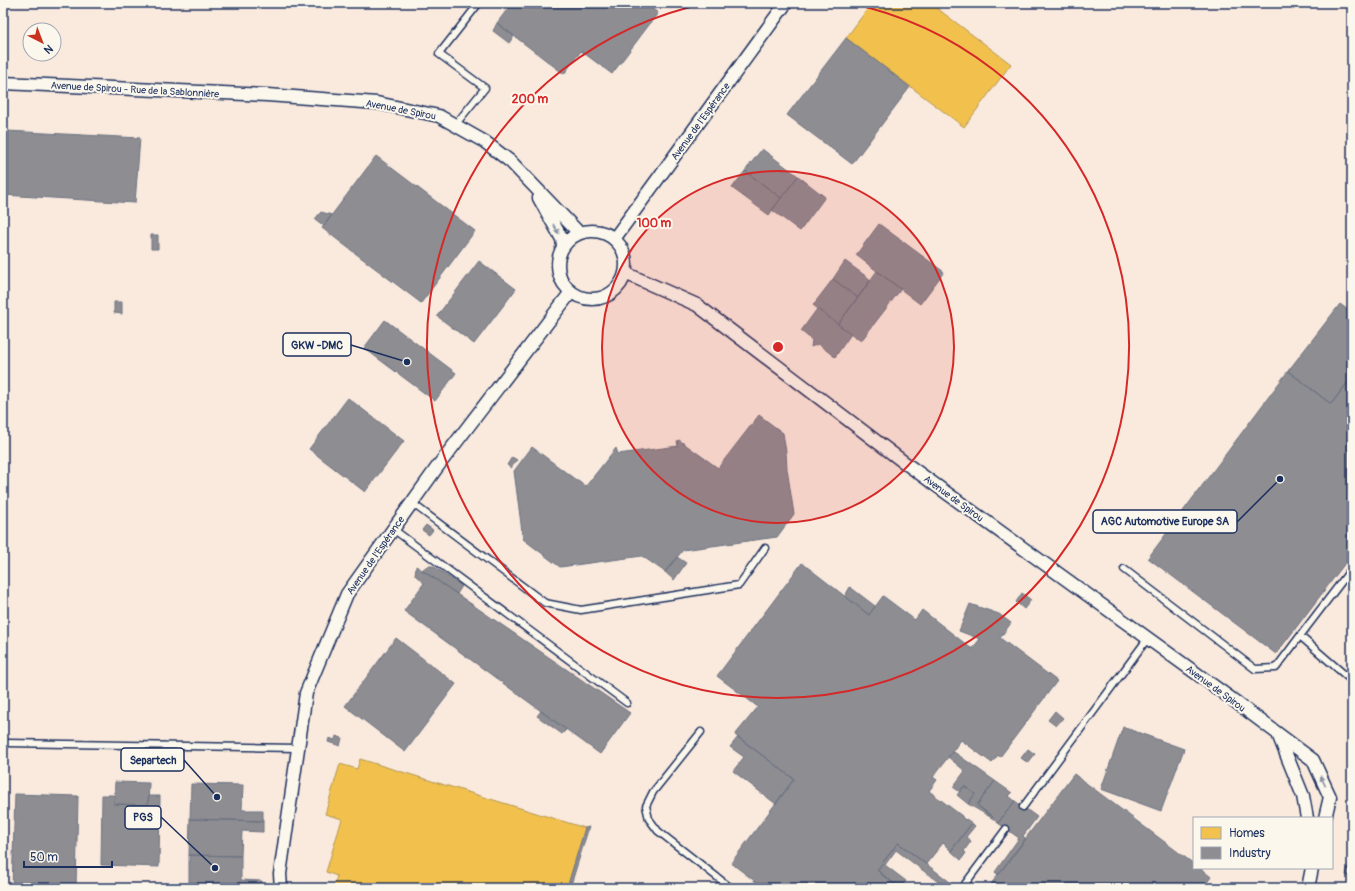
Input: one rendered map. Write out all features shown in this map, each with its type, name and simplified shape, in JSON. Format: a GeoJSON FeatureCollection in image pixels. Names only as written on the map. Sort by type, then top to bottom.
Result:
{"type":"FeatureCollection","features":[{"type":"Feature","properties":{"kind":"street","name":"Avenue de l'Espérance"},"geometry":{"type":"LineString","coordinates":[[614,239],[786,3]]}},
{"type":"Feature","properties":{"kind":"street","name":"Avenue de Spirou - Rue de la Sablonnière"},"geometry":{"type":"LineString","coordinates":[[3,83],[267,95]]}},
{"type":"Feature","properties":{"kind":"street","name":"Avenue de Spirou"},"geometry":{"type":"LineString","coordinates":[[267,95],[377,103],[439,116],[486,142],[511,162],[579,234]]}},
{"type":"Feature","properties":{"kind":"street","name":"Avenue de Spirou"},"geometry":{"type":"LineString","coordinates":[[534,188],[542,206],[562,239],[563,246]]}},
{"type":"Feature","properties":{"kind":"street"},"geometry":{"type":"LineString","coordinates":[[597,231],[614,239],[624,255],[625,273],[617,287],[603,297],[587,298],[571,292],[562,280],[558,266],[559,256],[563,246],[570,239],[579,234],[597,231]]}},
{"type":"Feature","properties":{"kind":"street","name":"Avenue de Spirou"},"geometry":{"type":"LineString","coordinates":[[625,273],[697,305],[901,460],[1148,638],[1313,760],[1330,797],[1325,817]]}},
{"type":"Feature","properties":{"kind":"street","name":"Avenue de l'Espérance"},"geometry":{"type":"LineString","coordinates":[[281,888],[280,874],[306,693],[346,594],[412,503],[571,292]]}},
{"type":"Feature","properties":{"kind":"street"},"geometry":{"type":"LineString","coordinates":[[1277,733],[1303,796],[1307,817]]}},
{"type":"Feature","properties":{"kind":"street"},"geometry":{"type":"LineString","coordinates":[[1308,888],[1312,869]]}},
{"type":"Feature","properties":{"kind":"lane"},"geometry":{"type":"LineString","coordinates":[[455,125],[485,88],[439,54],[479,3]]}},
{"type":"Feature","properties":{"kind":"lane"},"geometry":{"type":"LineString","coordinates":[[412,503],[545,603],[581,610],[739,585],[765,548]]}},
{"type":"Feature","properties":{"kind":"lane"},"geometry":{"type":"LineString","coordinates":[[393,529],[626,703]]}},
{"type":"Feature","properties":{"kind":"lane"},"geometry":{"type":"LineString","coordinates":[[1124,569],[1255,669],[1276,668],[1352,568]]}},
{"type":"Feature","properties":{"kind":"lane"},"geometry":{"type":"LineString","coordinates":[[1300,636],[1352,681]]}},
{"type":"Feature","properties":{"kind":"lane"},"geometry":{"type":"LineString","coordinates":[[1023,806],[1148,638]]}},
{"type":"Feature","properties":{"kind":"lane"},"geometry":{"type":"LineString","coordinates":[[701,732],[653,792],[646,806],[649,819],[658,831],[731,888]]}},
{"type":"Feature","properties":{"kind":"lane"},"geometry":{"type":"LineString","coordinates":[[7,743],[298,748]]}},
{"type":"Feature","properties":{"kind":"lane"},"geometry":{"type":"LineString","coordinates":[[962,888],[1006,829]]}},
{"type":"Feature","properties":{"kind":"lane"},"geometry":{"type":"LineString","coordinates":[[719,888],[721,880]]}},
{"type":"Feature","properties":{"kind":"building: Homes"},"geometry":{"type":"Polygon","coordinates":[[[872,3],[930,3],[1011,64],[964,127],[846,38],[872,3]]]}},
{"type":"Feature","properties":{"kind":"building: Homes"},"geometry":{"type":"Polygon","coordinates":[[[360,759],[585,828],[567,888],[333,888],[337,876],[326,872],[342,819],[325,814],[340,764],[357,769],[360,759]]]}},
{"type":"Feature","properties":{"kind":"building: Industry"},"geometry":{"type":"Polygon","coordinates":[[[512,3],[645,3],[658,13],[612,74],[581,51],[564,74],[497,23],[512,3]]]}},
{"type":"Feature","properties":{"kind":"building: Industry"},"geometry":{"type":"Polygon","coordinates":[[[497,23],[514,36],[509,43],[493,31],[497,23]]]}},
{"type":"Feature","properties":{"kind":"building: Industry"},"geometry":{"type":"Polygon","coordinates":[[[846,38],[910,87],[852,164],[787,115],[846,38]]]}},
{"type":"Feature","properties":{"kind":"building: Industry"},"geometry":{"type":"Polygon","coordinates":[[[7,131],[140,138],[135,203],[3,195],[3,163],[5,163],[7,131]]]}},
{"type":"Feature","properties":{"kind":"building: Industry"},"geometry":{"type":"Polygon","coordinates":[[[762,149],[798,176],[781,198],[745,171],[762,149]]]}},
{"type":"Feature","properties":{"kind":"building: Industry"},"geometry":{"type":"Polygon","coordinates":[[[376,156],[475,231],[421,303],[322,228],[376,156]]]}},
{"type":"Feature","properties":{"kind":"building: Industry"},"geometry":{"type":"Polygon","coordinates":[[[745,171],[781,198],[769,215],[732,188],[745,171]]]}},
{"type":"Feature","properties":{"kind":"building: Industry"},"geometry":{"type":"Polygon","coordinates":[[[798,176],[825,197],[800,231],[772,210],[798,176]]]}},
{"type":"Feature","properties":{"kind":"building: Industry"},"geometry":{"type":"Polygon","coordinates":[[[321,212],[332,215],[324,226],[315,219],[321,212]]]}},
{"type":"Feature","properties":{"kind":"building: Industry"},"geometry":{"type":"Polygon","coordinates":[[[879,224],[944,272],[920,304],[856,255],[879,224]]]}},
{"type":"Feature","properties":{"kind":"building: Industry"},"geometry":{"type":"Polygon","coordinates":[[[151,235],[158,235],[158,249],[151,249],[151,235]]]}},
{"type":"Feature","properties":{"kind":"building: Industry"},"geometry":{"type":"Polygon","coordinates":[[[479,261],[516,289],[474,344],[437,316],[479,261]]]}},
{"type":"Feature","properties":{"kind":"building: Industry"},"geometry":{"type":"Polygon","coordinates":[[[845,261],[871,280],[858,298],[833,279],[845,261]]]}},
{"type":"Feature","properties":{"kind":"building: Industry"},"geometry":{"type":"Polygon","coordinates":[[[877,271],[901,289],[861,341],[838,324],[877,271]]]}},
{"type":"Feature","properties":{"kind":"building: Industry"},"geometry":{"type":"Polygon","coordinates":[[[833,279],[858,298],[838,324],[813,305],[833,279]]]}},
{"type":"Feature","properties":{"kind":"building: Industry"},"geometry":{"type":"Polygon","coordinates":[[[114,302],[122,302],[122,314],[114,313],[114,302]]]}},
{"type":"Feature","properties":{"kind":"building: Industry"},"geometry":{"type":"Polygon","coordinates":[[[1340,304],[1352,313],[1352,377],[1331,404],[1288,371],[1340,304]]]}},
{"type":"Feature","properties":{"kind":"building: Industry"},"geometry":{"type":"Polygon","coordinates":[[[817,309],[851,334],[835,357],[818,344],[811,347],[812,340],[801,331],[817,309]]]}},
{"type":"Feature","properties":{"kind":"building: Industry"},"geometry":{"type":"Polygon","coordinates":[[[385,320],[456,373],[435,401],[364,348],[385,320]]]}},
{"type":"Feature","properties":{"kind":"building: Industry"},"geometry":{"type":"Polygon","coordinates":[[[1288,371],[1331,404],[1352,377],[1352,554],[1276,654],[1148,558],[1288,371]]]}},
{"type":"Feature","properties":{"kind":"building: Industry"},"geometry":{"type":"Polygon","coordinates":[[[348,398],[404,441],[365,492],[309,449],[348,398]]]}},
{"type":"Feature","properties":{"kind":"building: Industry"},"geometry":{"type":"Polygon","coordinates":[[[759,415],[783,433],[786,452],[794,514],[777,537],[683,550],[665,572],[642,556],[560,567],[523,539],[514,471],[532,447],[586,486],[616,448],[618,454],[678,446],[677,441],[679,440],[718,468],[759,415]]]}},
{"type":"Feature","properties":{"kind":"building: Industry"},"geometry":{"type":"Polygon","coordinates":[[[512,457],[517,460],[511,468],[507,465],[512,457]]]}},
{"type":"Feature","properties":{"kind":"building: Industry"},"geometry":{"type":"Polygon","coordinates":[[[426,525],[433,530],[429,535],[422,530],[426,525]]]}},
{"type":"Feature","properties":{"kind":"building: Industry"},"geometry":{"type":"Polygon","coordinates":[[[677,557],[686,563],[674,580],[665,572],[677,557]]]}},
{"type":"Feature","properties":{"kind":"building: Industry"},"geometry":{"type":"Polygon","coordinates":[[[802,563],[869,615],[883,596],[915,620],[922,610],[972,649],[980,639],[959,631],[970,604],[999,614],[1011,623],[1000,638],[1057,681],[1000,757],[998,755],[992,763],[961,740],[933,777],[937,780],[929,791],[962,816],[965,820],[966,819],[972,823],[951,851],[943,843],[926,864],[898,843],[877,870],[900,888],[764,888],[731,863],[794,779],[735,735],[758,707],[717,676],[802,563]]]}},
{"type":"Feature","properties":{"kind":"building: Industry"},"geometry":{"type":"Polygon","coordinates":[[[416,566],[630,713],[600,754],[404,611],[424,583],[415,575],[416,566]]]}},
{"type":"Feature","properties":{"kind":"building: Industry"},"geometry":{"type":"Polygon","coordinates":[[[427,566],[433,566],[462,586],[457,594],[422,570],[427,566]]]}},
{"type":"Feature","properties":{"kind":"building: Industry"},"geometry":{"type":"Polygon","coordinates":[[[850,587],[875,606],[869,615],[845,596],[850,587]]]}},
{"type":"Feature","properties":{"kind":"building: Industry"},"geometry":{"type":"Polygon","coordinates":[[[1022,593],[1031,600],[1024,609],[1016,602],[1022,593]]]}},
{"type":"Feature","properties":{"kind":"building: Industry"},"geometry":{"type":"Polygon","coordinates":[[[396,638],[456,684],[405,752],[345,706],[396,638]]]}},
{"type":"Feature","properties":{"kind":"building: Industry"},"geometry":{"type":"Polygon","coordinates":[[[541,711],[566,730],[562,734],[537,716],[541,711]]]}},
{"type":"Feature","properties":{"kind":"building: Industry"},"geometry":{"type":"Polygon","coordinates":[[[1055,711],[1063,718],[1056,726],[1048,720],[1055,711]]]}},
{"type":"Feature","properties":{"kind":"building: Industry"},"geometry":{"type":"Polygon","coordinates":[[[1123,727],[1184,749],[1161,811],[1101,789],[1123,727]]]}},
{"type":"Feature","properties":{"kind":"building: Industry"},"geometry":{"type":"Polygon","coordinates":[[[336,736],[342,738],[340,746],[328,742],[329,738],[335,740],[336,736]]]}},
{"type":"Feature","properties":{"kind":"building: Industry"},"geometry":{"type":"Polygon","coordinates":[[[738,737],[794,779],[776,804],[733,771],[744,757],[730,747],[738,737]]]}},
{"type":"Feature","properties":{"kind":"building: Industry"},"geometry":{"type":"Polygon","coordinates":[[[1028,749],[1035,754],[1028,763],[1021,758],[1028,749]]]}},
{"type":"Feature","properties":{"kind":"building: Industry"},"geometry":{"type":"Polygon","coordinates":[[[954,752],[995,781],[977,805],[993,817],[992,818],[968,804],[975,794],[964,786],[960,792],[953,787],[965,771],[948,757],[954,752]]]}},
{"type":"Feature","properties":{"kind":"building: Industry"},"geometry":{"type":"Polygon","coordinates":[[[1074,774],[1193,863],[1193,869],[1201,869],[1211,877],[1203,888],[988,888],[1074,774]]]}},
{"type":"Feature","properties":{"kind":"building: Industry"},"geometry":{"type":"Polygon","coordinates":[[[995,781],[1012,793],[1009,796],[1015,801],[998,823],[977,805],[995,781]]]}},
{"type":"Feature","properties":{"kind":"building: Industry"},"geometry":{"type":"Polygon","coordinates":[[[115,782],[149,783],[148,805],[114,804],[115,782]]]}},
{"type":"Feature","properties":{"kind":"building: Industry"},"geometry":{"type":"Polygon","coordinates":[[[191,784],[243,785],[242,810],[263,810],[263,821],[190,819],[191,784]]]}},
{"type":"Feature","properties":{"kind":"building: Industry"},"geometry":{"type":"Polygon","coordinates":[[[964,786],[975,794],[968,804],[957,795],[964,786]]]}},
{"type":"Feature","properties":{"kind":"building: Industry"},"geometry":{"type":"Polygon","coordinates":[[[15,794],[78,796],[76,888],[12,888],[15,794]]]}},
{"type":"Feature","properties":{"kind":"building: Industry"},"geometry":{"type":"Polygon","coordinates":[[[102,795],[115,795],[114,804],[148,805],[149,796],[160,796],[159,867],[101,865],[102,795]]]}},
{"type":"Feature","properties":{"kind":"building: Industry"},"geometry":{"type":"Polygon","coordinates":[[[1015,801],[1037,817],[1023,836],[1026,839],[998,875],[995,872],[1019,838],[998,823],[1015,801]]]}},
{"type":"Feature","properties":{"kind":"building: Industry"},"geometry":{"type":"Polygon","coordinates":[[[190,819],[263,821],[263,832],[242,831],[241,856],[189,855],[190,819]]]}},
{"type":"Feature","properties":{"kind":"building: Industry"},"geometry":{"type":"Polygon","coordinates":[[[972,823],[975,826],[966,837],[971,841],[964,851],[966,853],[961,860],[951,851],[972,823]]]}},
{"type":"Feature","properties":{"kind":"building: Industry"},"geometry":{"type":"Polygon","coordinates":[[[589,827],[570,888],[567,888],[585,828],[589,827]]]}},
{"type":"Feature","properties":{"kind":"building: Industry"},"geometry":{"type":"Polygon","coordinates":[[[898,843],[958,888],[946,888],[896,850],[885,865],[906,881],[900,888],[882,875],[877,870],[898,843]]]}},
{"type":"Feature","properties":{"kind":"building: Industry"},"geometry":{"type":"Polygon","coordinates":[[[1352,854],[1352,876],[1346,875],[1352,854]]]}},
{"type":"Feature","properties":{"kind":"building: Industry"},"geometry":{"type":"Polygon","coordinates":[[[189,855],[241,856],[241,880],[262,881],[262,888],[189,888],[189,855]]]}},
{"type":"Feature","properties":{"kind":"place","name":"GKW -DMC"},"geometry":{"type":"Point","coordinates":[407,362]}},
{"type":"Feature","properties":{"kind":"place","name":"AGC Automotive Europe SA"},"geometry":{"type":"Point","coordinates":[1280,479]}},
{"type":"Feature","properties":{"kind":"place","name":"Separtech"},"geometry":{"type":"Point","coordinates":[217,797]}},
{"type":"Feature","properties":{"kind":"place","name":"PGS"},"geometry":{"type":"Point","coordinates":[215,868]}}]}
